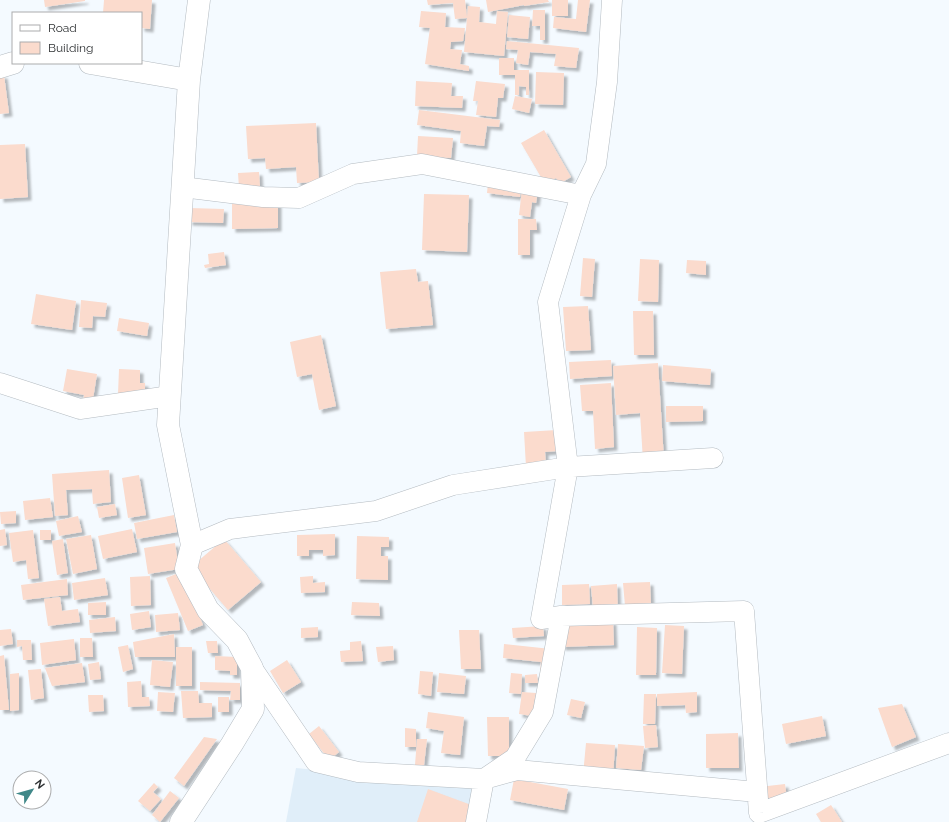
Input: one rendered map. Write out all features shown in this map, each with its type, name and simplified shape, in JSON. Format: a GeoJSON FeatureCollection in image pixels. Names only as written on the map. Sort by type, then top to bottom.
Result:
{"type":"FeatureCollection","features":[{"type":"Feature","properties":{"kind":"street"},"geometry":{"type":"LineString","coordinates":[[199,0],[189,80],[168,425],[192,546],[186,569],[208,610],[237,640],[252,668],[316,762],[358,772],[484,778],[517,770],[757,792]]}},
{"type":"Feature","properties":{"kind":"street"},"geometry":{"type":"LineString","coordinates":[[612,0],[607,82],[596,164],[581,196],[548,302],[568,468],[541,619],[561,616],[744,611],[759,818],[949,743]]}},
{"type":"Feature","properties":{"kind":"street"},"geometry":{"type":"LineString","coordinates":[[0,66],[12,63]]}},
{"type":"Feature","properties":{"kind":"street"},"geometry":{"type":"LineString","coordinates":[[96,64],[189,80]]}},
{"type":"Feature","properties":{"kind":"street"},"geometry":{"type":"LineString","coordinates":[[182,187],[263,197],[299,198],[353,174],[422,164],[581,196]]}},
{"type":"Feature","properties":{"kind":"street"},"geometry":{"type":"LineString","coordinates":[[0,382],[80,409],[170,396]]}},
{"type":"Feature","properties":{"kind":"street"},"geometry":{"type":"LineString","coordinates":[[192,546],[230,529],[376,511],[453,486],[568,468],[713,458]]}},
{"type":"Feature","properties":{"kind":"street"},"geometry":{"type":"LineString","coordinates":[[476,822],[484,778],[515,758],[543,712],[561,616]]}},
{"type":"Feature","properties":{"kind":"street"},"geometry":{"type":"LineString","coordinates":[[181,822],[253,709],[252,668]]}},
{"type":"Feature","properties":{"kind":"shaded area"},"geometry":{"type":"Polygon","coordinates":[[[296,768],[480,786],[471,822],[286,822],[296,768]]]}},
{"type":"Feature","properties":{"kind":"building"},"geometry":{"type":"Polygon","coordinates":[[[44,0],[85,0],[85,1],[45,7],[44,0]]]}},
{"type":"Feature","properties":{"kind":"building"},"geometry":{"type":"Polygon","coordinates":[[[104,0],[152,0],[150,29],[142,28],[142,12],[103,12],[104,0]]]}},
{"type":"Feature","properties":{"kind":"building"},"geometry":{"type":"Polygon","coordinates":[[[427,0],[465,0],[467,17],[468,6],[480,7],[479,22],[496,24],[497,11],[508,12],[504,56],[464,52],[467,18],[455,19],[453,3],[428,5],[427,0]]]}},
{"type":"Feature","properties":{"kind":"building"},"geometry":{"type":"Polygon","coordinates":[[[486,0],[548,0],[549,2],[488,12],[486,0]]]}},
{"type":"Feature","properties":{"kind":"building"},"geometry":{"type":"Polygon","coordinates":[[[552,0],[568,0],[568,16],[552,16],[552,0]]]}},
{"type":"Feature","properties":{"kind":"building"},"geometry":{"type":"Polygon","coordinates":[[[578,0],[590,0],[586,32],[553,28],[554,17],[576,19],[578,0]]]}},
{"type":"Feature","properties":{"kind":"building"},"geometry":{"type":"Polygon","coordinates":[[[533,10],[545,10],[545,40],[540,40],[540,26],[532,26],[533,10]]]}},
{"type":"Feature","properties":{"kind":"building"},"geometry":{"type":"Polygon","coordinates":[[[421,11],[446,13],[445,27],[465,28],[463,41],[451,42],[450,49],[462,50],[460,64],[469,66],[469,71],[425,64],[430,28],[419,27],[421,11]]]}},
{"type":"Feature","properties":{"kind":"building"},"geometry":{"type":"Polygon","coordinates":[[[509,15],[530,17],[528,39],[507,37],[509,15]]]}},
{"type":"Feature","properties":{"kind":"building"},"geometry":{"type":"Polygon","coordinates":[[[507,41],[579,48],[576,68],[554,66],[556,54],[530,52],[528,65],[516,63],[518,50],[506,49],[507,41]]]}},
{"type":"Feature","properties":{"kind":"building"},"geometry":{"type":"Polygon","coordinates":[[[499,58],[514,58],[514,70],[529,70],[529,95],[526,95],[526,87],[519,86],[519,95],[515,95],[515,75],[499,75],[499,58]]]}},
{"type":"Feature","properties":{"kind":"building"},"geometry":{"type":"Polygon","coordinates":[[[536,72],[564,73],[563,105],[535,104],[536,72]]]}},
{"type":"Feature","properties":{"kind":"building"},"geometry":{"type":"Polygon","coordinates":[[[0,75],[4,75],[9,113],[0,114],[0,75]]]}},
{"type":"Feature","properties":{"kind":"building"},"geometry":{"type":"Polygon","coordinates":[[[416,81],[452,83],[451,96],[463,96],[462,108],[415,106],[416,81]]]}},
{"type":"Feature","properties":{"kind":"building"},"geometry":{"type":"Polygon","coordinates":[[[476,81],[505,84],[503,98],[498,98],[496,117],[476,115],[478,101],[473,101],[476,81]]]}},
{"type":"Feature","properties":{"kind":"building"},"geometry":{"type":"Polygon","coordinates":[[[515,96],[532,99],[529,113],[512,109],[515,96]]]}},
{"type":"Feature","properties":{"kind":"building"},"geometry":{"type":"Polygon","coordinates":[[[419,110],[500,120],[499,127],[487,126],[484,146],[460,143],[461,131],[417,125],[419,110]]]}},
{"type":"Feature","properties":{"kind":"building"},"geometry":{"type":"Polygon","coordinates":[[[316,123],[319,182],[297,183],[296,167],[266,169],[265,158],[248,159],[246,126],[316,123]]]}},
{"type":"Feature","properties":{"kind":"building"},"geometry":{"type":"Polygon","coordinates":[[[544,130],[571,177],[559,184],[556,178],[545,184],[521,143],[544,130]]]}},
{"type":"Feature","properties":{"kind":"building"},"geometry":{"type":"Polygon","coordinates":[[[418,136],[453,138],[451,158],[417,156],[418,136]]]}},
{"type":"Feature","properties":{"kind":"building"},"geometry":{"type":"Polygon","coordinates":[[[25,144],[28,197],[0,199],[0,145],[25,144]]]}},
{"type":"Feature","properties":{"kind":"building"},"geometry":{"type":"Polygon","coordinates":[[[259,172],[260,187],[239,188],[238,173],[259,172]]]}},
{"type":"Feature","properties":{"kind":"building"},"geometry":{"type":"Polygon","coordinates":[[[488,183],[521,187],[520,197],[487,193],[488,183]]]}},
{"type":"Feature","properties":{"kind":"building"},"geometry":{"type":"Polygon","coordinates":[[[522,189],[538,191],[536,203],[532,202],[530,217],[519,215],[522,189]]]}},
{"type":"Feature","properties":{"kind":"building"},"geometry":{"type":"Polygon","coordinates":[[[424,194],[469,195],[467,252],[422,250],[424,194]]]}},
{"type":"Feature","properties":{"kind":"building"},"geometry":{"type":"Polygon","coordinates":[[[278,201],[278,228],[232,229],[232,202],[278,201]]]}},
{"type":"Feature","properties":{"kind":"building"},"geometry":{"type":"Polygon","coordinates":[[[189,208],[224,209],[223,223],[189,222],[189,208]]]}},
{"type":"Feature","properties":{"kind":"building"},"geometry":{"type":"Polygon","coordinates":[[[518,219],[536,219],[537,230],[530,230],[530,255],[518,255],[518,219]]]}},
{"type":"Feature","properties":{"kind":"building"},"geometry":{"type":"Polygon","coordinates":[[[224,252],[226,265],[205,268],[204,265],[209,264],[208,254],[224,252]]]}},
{"type":"Feature","properties":{"kind":"building"},"geometry":{"type":"Polygon","coordinates":[[[583,258],[595,259],[592,297],[580,296],[583,258]]]}},
{"type":"Feature","properties":{"kind":"building"},"geometry":{"type":"Polygon","coordinates":[[[640,259],[659,260],[658,302],[638,301],[640,259]]]}},
{"type":"Feature","properties":{"kind":"building"},"geometry":{"type":"Polygon","coordinates":[[[687,260],[706,261],[706,275],[686,273],[687,260]]]}},
{"type":"Feature","properties":{"kind":"building"},"geometry":{"type":"Polygon","coordinates":[[[416,269],[418,282],[428,281],[433,325],[386,329],[380,272],[416,269]]]}},
{"type":"Feature","properties":{"kind":"building"},"geometry":{"type":"Polygon","coordinates":[[[36,294],[76,301],[72,330],[31,324],[36,294]]]}},
{"type":"Feature","properties":{"kind":"building"},"geometry":{"type":"Polygon","coordinates":[[[81,300],[107,303],[105,317],[93,316],[92,328],[79,327],[81,300]]]}},
{"type":"Feature","properties":{"kind":"building"},"geometry":{"type":"Polygon","coordinates":[[[588,306],[591,350],[566,351],[563,307],[588,306]]]}},
{"type":"Feature","properties":{"kind":"building"},"geometry":{"type":"Polygon","coordinates":[[[633,311],[653,311],[654,355],[634,355],[633,311]]]}},
{"type":"Feature","properties":{"kind":"building"},"geometry":{"type":"Polygon","coordinates":[[[119,318],[149,323],[147,336],[117,331],[119,318]]]}},
{"type":"Feature","properties":{"kind":"building"},"geometry":{"type":"Polygon","coordinates":[[[321,335],[336,406],[319,410],[312,374],[297,377],[290,342],[321,335]]]}},
{"type":"Feature","properties":{"kind":"building"},"geometry":{"type":"Polygon","coordinates":[[[611,360],[612,376],[570,379],[569,362],[611,360]]]}},
{"type":"Feature","properties":{"kind":"building"},"geometry":{"type":"Polygon","coordinates":[[[658,363],[664,460],[643,461],[640,413],[616,415],[613,366],[658,363]]]}},
{"type":"Feature","properties":{"kind":"building"},"geometry":{"type":"Polygon","coordinates":[[[663,365],[711,369],[710,385],[662,381],[663,365]]]}},
{"type":"Feature","properties":{"kind":"building"},"geometry":{"type":"Polygon","coordinates":[[[67,369],[97,374],[92,405],[83,404],[84,395],[63,391],[67,369]]]}},
{"type":"Feature","properties":{"kind":"building"},"geometry":{"type":"Polygon","coordinates":[[[119,369],[140,370],[140,383],[145,383],[145,395],[118,394],[119,369]]]}},
{"type":"Feature","properties":{"kind":"building"},"geometry":{"type":"Polygon","coordinates":[[[611,383],[614,447],[595,449],[593,411],[582,411],[580,385],[611,383]]]}},
{"type":"Feature","properties":{"kind":"building"},"geometry":{"type":"Polygon","coordinates":[[[666,406],[703,406],[703,421],[666,422],[666,406]]]}},
{"type":"Feature","properties":{"kind":"building"},"geometry":{"type":"Polygon","coordinates":[[[557,430],[558,451],[545,452],[546,466],[526,467],[524,432],[557,430]]]}},
{"type":"Feature","properties":{"kind":"building"},"geometry":{"type":"Polygon","coordinates":[[[109,470],[111,502],[93,504],[92,489],[66,490],[68,515],[55,516],[52,474],[109,470]]]}},
{"type":"Feature","properties":{"kind":"building"},"geometry":{"type":"Polygon","coordinates":[[[139,475],[146,515],[128,518],[122,478],[139,475]]]}},
{"type":"Feature","properties":{"kind":"building"},"geometry":{"type":"Polygon","coordinates":[[[50,498],[53,517],[25,520],[23,501],[50,498]]]}},
{"type":"Feature","properties":{"kind":"building"},"geometry":{"type":"Polygon","coordinates":[[[115,504],[117,515],[99,518],[97,507],[115,504]]]}},
{"type":"Feature","properties":{"kind":"building"},"geometry":{"type":"Polygon","coordinates":[[[16,511],[16,523],[1,524],[0,512],[16,511]]]}},
{"type":"Feature","properties":{"kind":"building"},"geometry":{"type":"Polygon","coordinates":[[[174,515],[177,532],[137,539],[134,523],[174,515]]]}},
{"type":"Feature","properties":{"kind":"building"},"geometry":{"type":"Polygon","coordinates":[[[78,516],[82,532],[59,536],[56,521],[78,516]]]}},
{"type":"Feature","properties":{"kind":"building"},"geometry":{"type":"Polygon","coordinates":[[[5,529],[7,545],[0,546],[0,530],[5,529]]]}},
{"type":"Feature","properties":{"kind":"building"},"geometry":{"type":"Polygon","coordinates":[[[132,529],[137,552],[103,559],[98,536],[132,529]]]}},
{"type":"Feature","properties":{"kind":"building"},"geometry":{"type":"Polygon","coordinates":[[[33,530],[39,578],[28,579],[26,560],[13,562],[9,533],[33,530]]]}},
{"type":"Feature","properties":{"kind":"building"},"geometry":{"type":"Polygon","coordinates":[[[40,530],[51,530],[51,540],[40,540],[40,530]]]}},
{"type":"Feature","properties":{"kind":"building"},"geometry":{"type":"Polygon","coordinates":[[[335,534],[335,555],[323,556],[323,550],[309,550],[309,556],[297,556],[297,535],[335,534]]]}},
{"type":"Feature","properties":{"kind":"building"},"geometry":{"type":"Polygon","coordinates":[[[91,535],[97,569],[73,574],[66,539],[91,535]]]}},
{"type":"Feature","properties":{"kind":"building"},"geometry":{"type":"Polygon","coordinates":[[[357,536],[389,537],[389,547],[381,547],[381,556],[388,556],[388,580],[356,579],[357,536]]]}},
{"type":"Feature","properties":{"kind":"building"},"geometry":{"type":"Polygon","coordinates":[[[63,539],[68,573],[57,575],[52,541],[63,539]]]}},
{"type":"Feature","properties":{"kind":"building"},"geometry":{"type":"Polygon","coordinates":[[[224,539],[261,582],[228,610],[191,567],[224,539]]]}},
{"type":"Feature","properties":{"kind":"building"},"geometry":{"type":"Polygon","coordinates":[[[175,543],[179,569],[148,574],[144,548],[175,543]]]}},
{"type":"Feature","properties":{"kind":"building"},"geometry":{"type":"Polygon","coordinates":[[[181,572],[203,625],[188,631],[166,578],[181,572]]]}},
{"type":"Feature","properties":{"kind":"building"},"geometry":{"type":"Polygon","coordinates":[[[150,576],[151,605],[131,606],[130,577],[150,576]]]}},
{"type":"Feature","properties":{"kind":"building"},"geometry":{"type":"Polygon","coordinates":[[[313,576],[313,583],[325,582],[325,592],[301,593],[300,577],[313,576]]]}},
{"type":"Feature","properties":{"kind":"building"},"geometry":{"type":"Polygon","coordinates":[[[105,578],[108,595],[74,600],[72,583],[105,578]]]}},
{"type":"Feature","properties":{"kind":"building"},"geometry":{"type":"Polygon","coordinates":[[[67,579],[68,595],[23,600],[21,585],[67,579]]]}},
{"type":"Feature","properties":{"kind":"building"},"geometry":{"type":"Polygon","coordinates":[[[650,582],[651,605],[625,606],[623,583],[650,582]]]}},
{"type":"Feature","properties":{"kind":"building"},"geometry":{"type":"Polygon","coordinates":[[[589,584],[590,604],[562,605],[562,585],[589,584]]]}},
{"type":"Feature","properties":{"kind":"building"},"geometry":{"type":"Polygon","coordinates":[[[617,584],[618,614],[593,608],[591,586],[617,584]]]}},
{"type":"Feature","properties":{"kind":"building"},"geometry":{"type":"Polygon","coordinates":[[[60,597],[62,611],[78,609],[80,622],[48,626],[44,599],[60,597]]]}},
{"type":"Feature","properties":{"kind":"building"},"geometry":{"type":"Polygon","coordinates":[[[106,602],[106,615],[88,615],[88,603],[106,602]]]}},
{"type":"Feature","properties":{"kind":"building"},"geometry":{"type":"Polygon","coordinates":[[[352,602],[379,603],[380,616],[351,615],[352,602]]]}},
{"type":"Feature","properties":{"kind":"building"},"geometry":{"type":"Polygon","coordinates":[[[149,611],[151,627],[132,630],[130,614],[149,611]]]}},
{"type":"Feature","properties":{"kind":"building"},"geometry":{"type":"Polygon","coordinates":[[[178,613],[180,630],[156,632],[155,615],[178,613]]]}},
{"type":"Feature","properties":{"kind":"building"},"geometry":{"type":"Polygon","coordinates":[[[115,617],[116,631],[90,633],[89,620],[115,617]]]}},
{"type":"Feature","properties":{"kind":"building"},"geometry":{"type":"Polygon","coordinates":[[[613,621],[614,645],[562,647],[561,624],[613,621]]]}},
{"type":"Feature","properties":{"kind":"building"},"geometry":{"type":"Polygon","coordinates":[[[665,625],[684,626],[682,674],[662,673],[665,625]]]}},
{"type":"Feature","properties":{"kind":"building"},"geometry":{"type":"Polygon","coordinates":[[[543,626],[544,636],[513,638],[512,628],[543,626]]]}},
{"type":"Feature","properties":{"kind":"building"},"geometry":{"type":"Polygon","coordinates":[[[318,627],[318,637],[301,638],[301,628],[318,627]]]}},
{"type":"Feature","properties":{"kind":"building"},"geometry":{"type":"Polygon","coordinates":[[[637,627],[657,628],[656,675],[636,675],[637,627]]]}},
{"type":"Feature","properties":{"kind":"building"},"geometry":{"type":"Polygon","coordinates":[[[11,629],[13,644],[0,646],[0,630],[11,629]]]}},
{"type":"Feature","properties":{"kind":"building"},"geometry":{"type":"Polygon","coordinates":[[[459,630],[479,630],[481,669],[461,669],[459,630]]]}},
{"type":"Feature","properties":{"kind":"building"},"geometry":{"type":"Polygon","coordinates":[[[174,634],[175,657],[135,657],[133,642],[174,634]]]}},
{"type":"Feature","properties":{"kind":"building"},"geometry":{"type":"Polygon","coordinates":[[[80,638],[92,638],[93,657],[80,657],[80,638]]]}},
{"type":"Feature","properties":{"kind":"building"},"geometry":{"type":"Polygon","coordinates":[[[74,639],[76,660],[42,665],[40,643],[74,639]]]}},
{"type":"Feature","properties":{"kind":"building"},"geometry":{"type":"Polygon","coordinates":[[[17,640],[31,640],[32,660],[23,660],[22,646],[17,647],[17,640]]]}},
{"type":"Feature","properties":{"kind":"building"},"geometry":{"type":"Polygon","coordinates":[[[206,641],[217,641],[218,653],[208,653],[206,641]]]}},
{"type":"Feature","properties":{"kind":"building"},"geometry":{"type":"Polygon","coordinates":[[[361,641],[363,661],[341,662],[340,651],[350,650],[350,642],[361,641]]]}},
{"type":"Feature","properties":{"kind":"building"},"geometry":{"type":"Polygon","coordinates":[[[504,644],[551,649],[548,674],[540,673],[541,662],[503,658],[504,644]]]}},
{"type":"Feature","properties":{"kind":"building"},"geometry":{"type":"Polygon","coordinates":[[[128,645],[133,669],[123,672],[118,647],[128,645]]]}},
{"type":"Feature","properties":{"kind":"building"},"geometry":{"type":"Polygon","coordinates":[[[393,646],[394,660],[378,662],[376,647],[393,646]]]}},
{"type":"Feature","properties":{"kind":"building"},"geometry":{"type":"Polygon","coordinates":[[[176,647],[192,647],[192,686],[176,686],[176,647]]]}},
{"type":"Feature","properties":{"kind":"building"},"geometry":{"type":"Polygon","coordinates":[[[4,655],[9,710],[0,710],[0,656],[4,655]]]}},
{"type":"Feature","properties":{"kind":"building"},"geometry":{"type":"Polygon","coordinates":[[[215,656],[237,657],[237,675],[230,675],[230,671],[215,670],[215,656]]]}},
{"type":"Feature","properties":{"kind":"building"},"geometry":{"type":"Polygon","coordinates":[[[152,660],[173,662],[170,687],[150,685],[152,660]]]}},
{"type":"Feature","properties":{"kind":"building"},"geometry":{"type":"Polygon","coordinates":[[[287,660],[301,682],[283,693],[270,671],[287,660]]]}},
{"type":"Feature","properties":{"kind":"building"},"geometry":{"type":"Polygon","coordinates":[[[99,662],[101,679],[90,680],[88,664],[99,662]]]}},
{"type":"Feature","properties":{"kind":"building"},"geometry":{"type":"Polygon","coordinates":[[[82,663],[85,682],[52,686],[45,668],[82,663]]]}},
{"type":"Feature","properties":{"kind":"building"},"geometry":{"type":"Polygon","coordinates":[[[41,669],[44,698],[31,700],[28,670],[41,669]]]}},
{"type":"Feature","properties":{"kind":"building"},"geometry":{"type":"Polygon","coordinates":[[[420,671],[433,672],[431,696],[418,694],[420,671]]]}},
{"type":"Feature","properties":{"kind":"building"},"geometry":{"type":"Polygon","coordinates":[[[19,673],[19,710],[10,711],[10,674],[19,673]]]}},
{"type":"Feature","properties":{"kind":"building"},"geometry":{"type":"Polygon","coordinates":[[[439,673],[466,676],[464,694],[437,692],[439,673]]]}},
{"type":"Feature","properties":{"kind":"building"},"geometry":{"type":"Polygon","coordinates":[[[511,673],[522,674],[521,694],[509,693],[511,673]]]}},
{"type":"Feature","properties":{"kind":"building"},"geometry":{"type":"Polygon","coordinates":[[[537,674],[538,683],[525,683],[525,675],[537,674]]]}},
{"type":"Feature","properties":{"kind":"building"},"geometry":{"type":"Polygon","coordinates":[[[141,681],[142,697],[149,697],[150,706],[128,707],[127,682],[141,681]]]}},
{"type":"Feature","properties":{"kind":"building"},"geometry":{"type":"Polygon","coordinates":[[[200,682],[240,683],[240,700],[230,700],[231,691],[200,690],[200,682]]]}},
{"type":"Feature","properties":{"kind":"building"},"geometry":{"type":"Polygon","coordinates":[[[181,691],[198,691],[199,703],[212,703],[212,717],[183,718],[181,691]]]}},
{"type":"Feature","properties":{"kind":"building"},"geometry":{"type":"Polygon","coordinates":[[[158,692],[175,693],[173,712],[157,711],[158,692]]]}},
{"type":"Feature","properties":{"kind":"building"},"geometry":{"type":"Polygon","coordinates":[[[522,692],[536,693],[532,716],[519,714],[522,692]]]}},
{"type":"Feature","properties":{"kind":"building"},"geometry":{"type":"Polygon","coordinates":[[[697,692],[697,712],[686,713],[685,705],[657,706],[657,694],[697,692]]]}},
{"type":"Feature","properties":{"kind":"building"},"geometry":{"type":"Polygon","coordinates":[[[644,694],[656,694],[655,724],[643,724],[644,694]]]}},
{"type":"Feature","properties":{"kind":"building"},"geometry":{"type":"Polygon","coordinates":[[[88,695],[103,695],[104,711],[89,712],[88,695]]]}},
{"type":"Feature","properties":{"kind":"building"},"geometry":{"type":"Polygon","coordinates":[[[218,697],[229,697],[229,712],[218,712],[218,697]]]}},
{"type":"Feature","properties":{"kind":"building"},"geometry":{"type":"Polygon","coordinates":[[[571,699],[585,702],[581,718],[567,715],[571,699]]]}},
{"type":"Feature","properties":{"kind":"building"},"geometry":{"type":"Polygon","coordinates":[[[902,704],[916,737],[892,747],[878,708],[902,704]]]}},
{"type":"Feature","properties":{"kind":"building"},"geometry":{"type":"Polygon","coordinates":[[[428,712],[464,717],[460,755],[441,753],[444,731],[426,728],[428,712]]]}},
{"type":"Feature","properties":{"kind":"building"},"geometry":{"type":"Polygon","coordinates":[[[822,716],[826,736],[786,744],[782,724],[822,716]]]}},
{"type":"Feature","properties":{"kind":"building"},"geometry":{"type":"Polygon","coordinates":[[[487,717],[509,717],[509,756],[488,756],[487,717]]]}},
{"type":"Feature","properties":{"kind":"building"},"geometry":{"type":"Polygon","coordinates":[[[656,725],[658,747],[645,748],[643,726],[656,725]]]}},
{"type":"Feature","properties":{"kind":"building"},"geometry":{"type":"Polygon","coordinates":[[[319,726],[339,752],[329,760],[309,734],[319,726]]]}},
{"type":"Feature","properties":{"kind":"building"},"geometry":{"type":"Polygon","coordinates":[[[405,728],[416,729],[416,747],[405,747],[405,728]]]}},
{"type":"Feature","properties":{"kind":"building"},"geometry":{"type":"Polygon","coordinates":[[[738,733],[739,768],[706,768],[706,734],[738,733]]]}},
{"type":"Feature","properties":{"kind":"building"},"geometry":{"type":"Polygon","coordinates":[[[204,737],[217,739],[184,786],[174,778],[204,737]]]}},
{"type":"Feature","properties":{"kind":"building"},"geometry":{"type":"Polygon","coordinates":[[[417,739],[427,739],[424,765],[415,765],[417,739]]]}},
{"type":"Feature","properties":{"kind":"building"},"geometry":{"type":"Polygon","coordinates":[[[586,743],[615,745],[613,777],[583,775],[586,743]]]}},
{"type":"Feature","properties":{"kind":"building"},"geometry":{"type":"Polygon","coordinates":[[[618,744],[644,746],[641,770],[616,768],[618,744]]]}},
{"type":"Feature","properties":{"kind":"building"},"geometry":{"type":"Polygon","coordinates":[[[514,779],[568,789],[564,810],[510,800],[514,779]]]}},
{"type":"Feature","properties":{"kind":"building"},"geometry":{"type":"Polygon","coordinates":[[[154,783],[158,787],[153,792],[161,799],[150,811],[138,801],[154,783]]]}},
{"type":"Feature","properties":{"kind":"building"},"geometry":{"type":"Polygon","coordinates":[[[785,784],[787,799],[761,803],[759,787],[785,784]]]}},
{"type":"Feature","properties":{"kind":"building"},"geometry":{"type":"Polygon","coordinates":[[[428,789],[474,806],[468,822],[417,822],[428,789]]]}},
{"type":"Feature","properties":{"kind":"building"},"geometry":{"type":"Polygon","coordinates":[[[170,791],[179,798],[160,822],[152,815],[170,791]]]}},
{"type":"Feature","properties":{"kind":"building"},"geometry":{"type":"Polygon","coordinates":[[[831,805],[842,822],[821,822],[816,814],[831,805]]]}}]}
